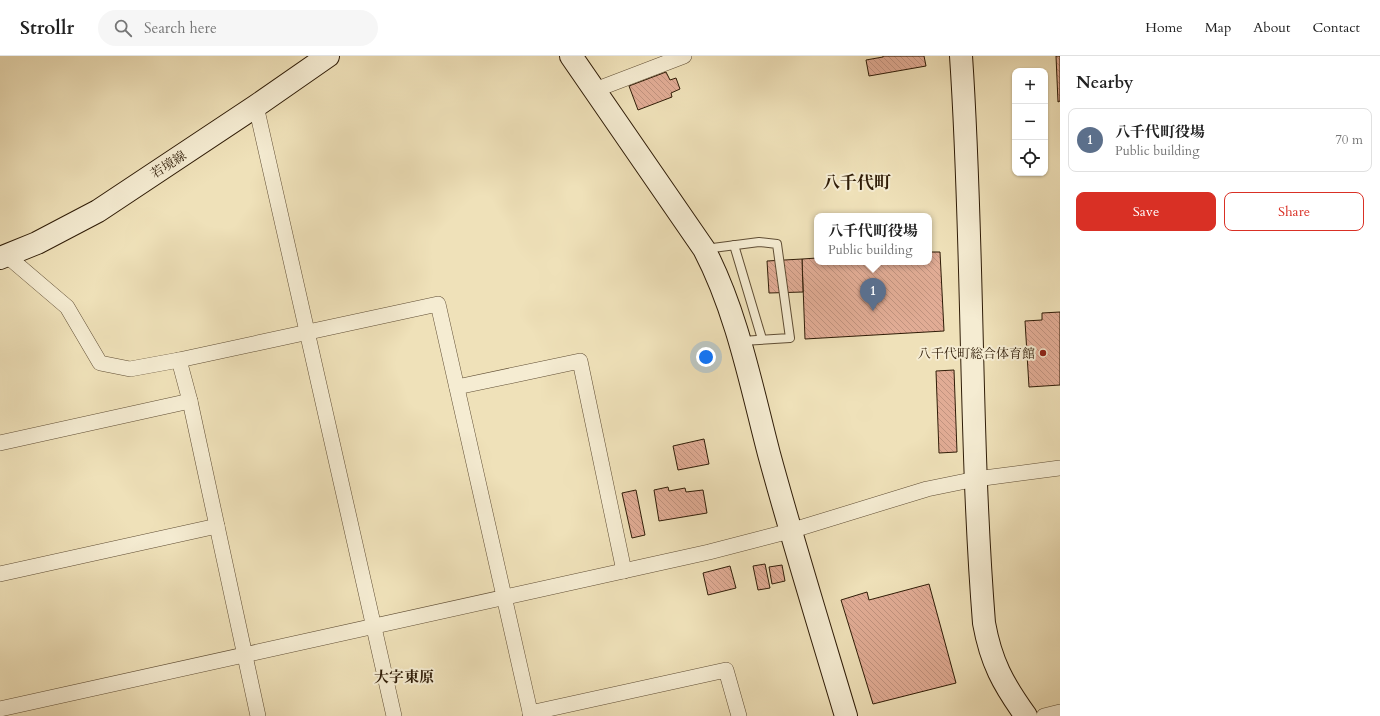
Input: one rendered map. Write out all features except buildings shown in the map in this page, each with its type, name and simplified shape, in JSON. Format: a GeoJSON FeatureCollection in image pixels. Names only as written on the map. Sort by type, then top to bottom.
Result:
{"type":"FeatureCollection","features":[{"type":"Feature","properties":{"kind":"street","name":"若境線"},"geometry":{"type":"LineString","coordinates":[[3,256],[37,242],[98,211],[256,106],[328,56]]}},
{"type":"Feature","properties":{"kind":"street"},"geometry":{"type":"LineString","coordinates":[[571,56],[704,249],[716,272],[739,341],[790,531],[846,716]]}},
{"type":"Feature","properties":{"kind":"street"},"geometry":{"type":"LineString","coordinates":[[595,90],[684,56]]}},
{"type":"Feature","properties":{"kind":"street"},"geometry":{"type":"LineString","coordinates":[[961,56],[968,153],[976,480],[982,604],[988,646],[1001,678],[1026,716]]}},
{"type":"Feature","properties":{"kind":"street"},"geometry":{"type":"LineString","coordinates":[[256,106],[394,716]]}},
{"type":"Feature","properties":{"kind":"street"},"geometry":{"type":"LineString","coordinates":[[3,256],[67,307],[100,363],[130,369],[179,360],[438,304],[530,714],[726,670],[739,716]]}},
{"type":"Feature","properties":{"kind":"street"},"geometry":{"type":"LineString","coordinates":[[179,360],[190,401],[218,526],[258,716]]}},
{"type":"Feature","properties":{"kind":"street"},"geometry":{"type":"LineString","coordinates":[[457,387],[580,361],[624,571]]}},
{"type":"Feature","properties":{"kind":"street"},"geometry":{"type":"LineString","coordinates":[[0,443],[190,401]]}},
{"type":"Feature","properties":{"kind":"street"},"geometry":{"type":"LineString","coordinates":[[0,709],[624,571],[790,531],[927,489],[976,480],[1060,468]]}},
{"type":"Feature","properties":{"kind":"street"},"geometry":{"type":"LineString","coordinates":[[0,574],[218,526]]}},
{"type":"Feature","properties":{"kind":"street"},"geometry":{"type":"LineString","coordinates":[[1044,716],[1060,712]]}},
{"type":"Feature","properties":{"kind":"lane"},"geometry":{"type":"LineString","coordinates":[[704,249],[759,242],[777,244],[790,338],[739,341]]}},
{"type":"Feature","properties":{"kind":"lane"},"geometry":{"type":"LineString","coordinates":[[734,245],[762,339]]}},
{"type":"Feature","properties":{"kind":"place","name":"八千代町役場"},"geometry":{"type":"Point","coordinates":[873,311]}},
{"type":"Feature","properties":{"kind":"place","name":"八千代町総合体育館"},"geometry":{"type":"Point","coordinates":[1043,353]}},
{"type":"Feature","properties":{"kind":"district","name":"八千代町"},"geometry":{"type":"Point","coordinates":[857,182]}},
{"type":"Feature","properties":{"kind":"district","name":"大字東原"},"geometry":{"type":"Point","coordinates":[404,677]}}]}
